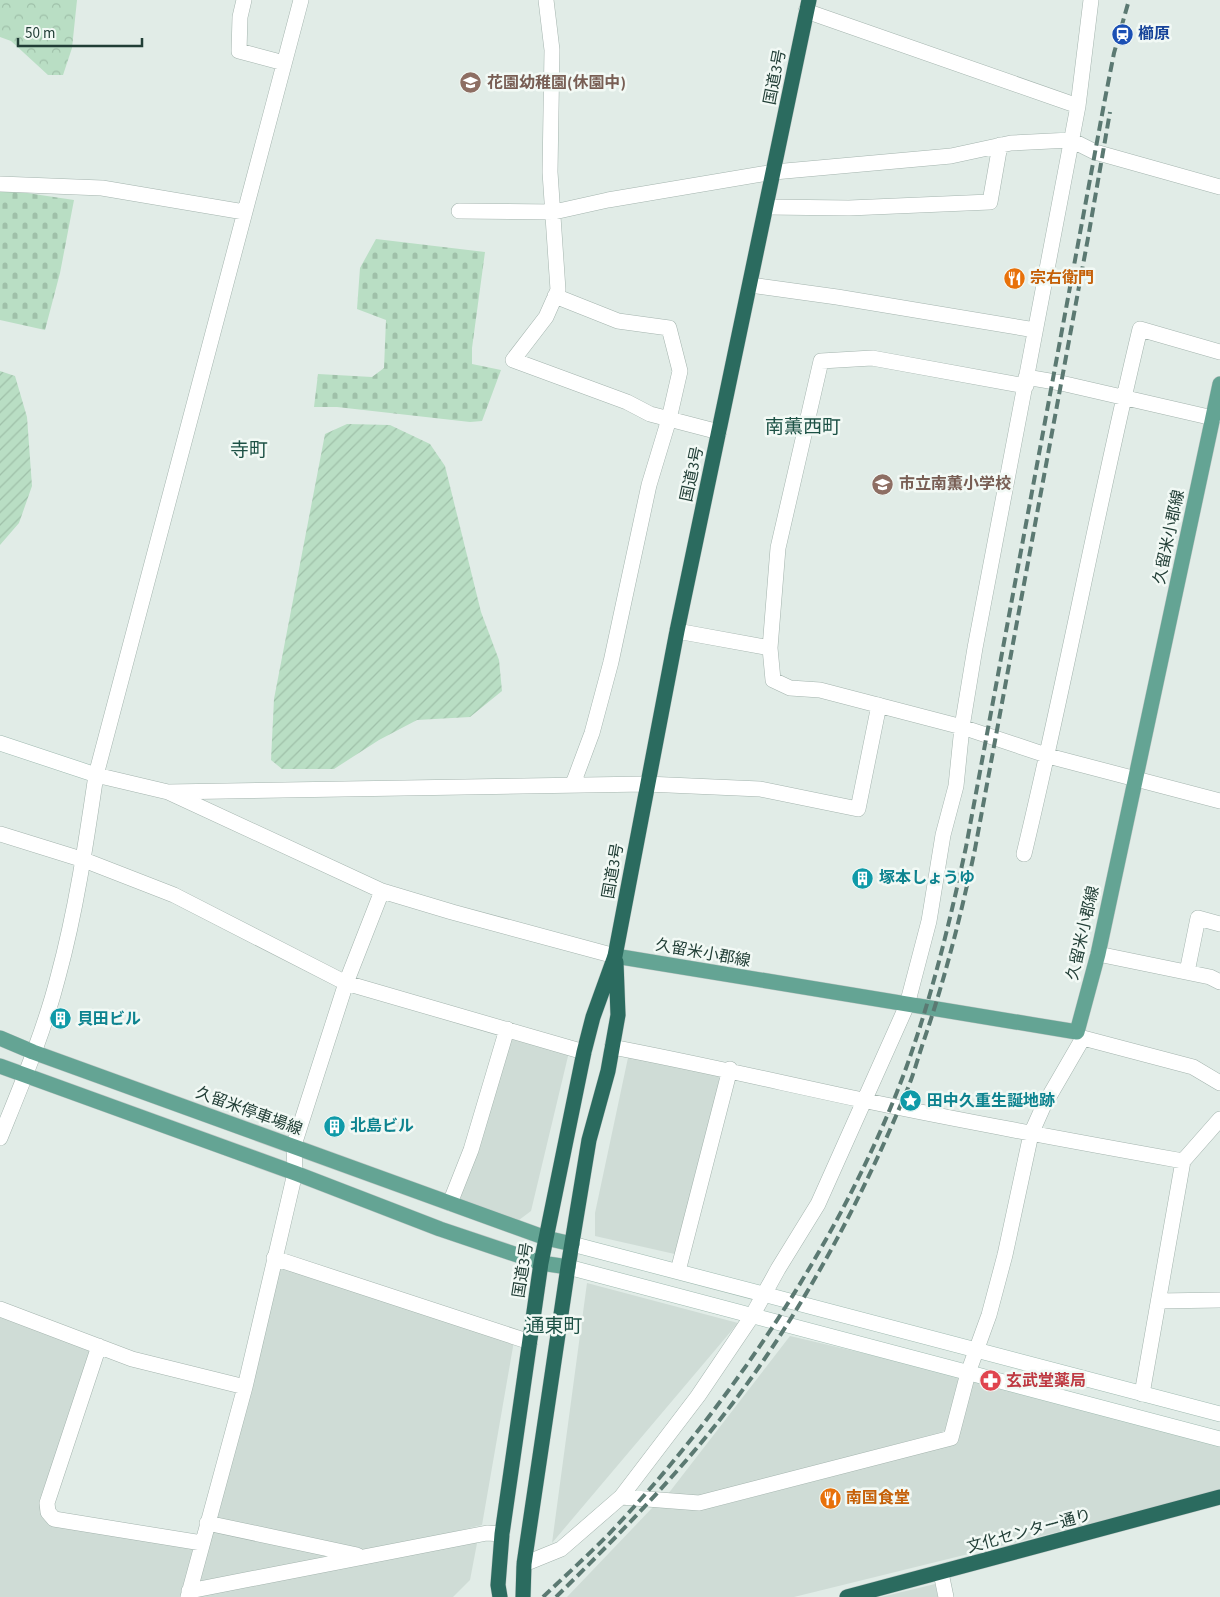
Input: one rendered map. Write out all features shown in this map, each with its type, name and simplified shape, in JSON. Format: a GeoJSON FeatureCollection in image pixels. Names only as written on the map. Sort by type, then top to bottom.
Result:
{"type":"FeatureCollection","features":[{"type":"Feature","properties":{"kind":"highway","name":"国道3号"},"geometry":{"type":"LineString","coordinates":[[499,1591],[502,1534],[541,1263],[584,1052],[593,1018],[615,956],[646,784],[767,207],[807,6]]}},
{"type":"Feature","properties":{"kind":"highway","name":"国道3号"},"geometry":{"type":"LineString","coordinates":[[523,1597],[524,1564],[568,1267],[589,1140],[608,1071],[618,1015],[615,956]]}},
{"type":"Feature","properties":{"kind":"highway","name":"文化センター通り"},"geometry":{"type":"LineString","coordinates":[[846,1597],[1220,1497]]}},
{"type":"Feature","properties":{"kind":"highway"},"geometry":{"type":"LineString","coordinates":[[488,1597],[499,1591]]}},
{"type":"Feature","properties":{"kind":"main road","name":"久留米小郡線"},"geometry":{"type":"LineString","coordinates":[[615,956],[1080,1035],[1220,384]]}},
{"type":"Feature","properties":{"kind":"main road","name":"久留米停車場線"},"geometry":{"type":"LineString","coordinates":[[0,1038],[33,1052],[294,1145],[546,1238],[572,1244]]}},
{"type":"Feature","properties":{"kind":"main road"},"geometry":{"type":"LineString","coordinates":[[0,1066],[295,1173],[440,1229],[541,1263],[568,1267]]}},
{"type":"Feature","properties":{"kind":"street"},"geometry":{"type":"LineString","coordinates":[[244,0],[240,17],[239,51],[284,63]]}},
{"type":"Feature","properties":{"kind":"street"},"geometry":{"type":"LineString","coordinates":[[0,1138],[25,1076],[58,978],[84,860],[96,775],[301,0]]}},
{"type":"Feature","properties":{"kind":"street"},"geometry":{"type":"LineString","coordinates":[[546,0],[552,50],[550,172],[558,290],[546,317],[513,360],[627,402],[650,414],[719,432]]}},
{"type":"Feature","properties":{"kind":"street"},"geometry":{"type":"LineString","coordinates":[[524,1564],[561,1549],[622,1497],[698,1396],[752,1316],[818,1204],[907,1006],[928,922],[943,835],[956,786],[962,727],[978,629],[1078,106],[1091,0]]}},
{"type":"Feature","properties":{"kind":"street"},"geometry":{"type":"LineString","coordinates":[[807,6],[1078,106]]}},
{"type":"Feature","properties":{"kind":"street"},"geometry":{"type":"LineString","coordinates":[[459,211],[554,212],[608,200],[774,172],[951,156],[1000,146],[1071,140],[1095,152],[1220,187]]}},
{"type":"Feature","properties":{"kind":"street"},"geometry":{"type":"LineString","coordinates":[[767,207],[849,208],[990,202],[1000,146]]}},
{"type":"Feature","properties":{"kind":"street"},"geometry":{"type":"LineString","coordinates":[[0,184],[102,188],[244,212]]}},
{"type":"Feature","properties":{"kind":"street"},"geometry":{"type":"LineString","coordinates":[[750,285],[1035,330]]}},
{"type":"Feature","properties":{"kind":"street"},"geometry":{"type":"LineString","coordinates":[[555,296],[618,320],[669,328],[680,371],[669,419],[649,485],[611,662],[592,733],[573,784]]}},
{"type":"Feature","properties":{"kind":"street"},"geometry":{"type":"LineString","coordinates":[[1024,854],[1045,755],[1057,715],[1072,636],[1140,329],[1220,352]]}},
{"type":"Feature","properties":{"kind":"street"},"geometry":{"type":"LineString","coordinates":[[1213,418],[1124,396],[872,358],[821,361],[778,548],[770,648],[773,680],[790,688],[820,690],[879,705],[962,727],[1045,755],[1220,801]]}},
{"type":"Feature","properties":{"kind":"street"},"geometry":{"type":"LineString","coordinates":[[677,631],[770,648]]}},
{"type":"Feature","properties":{"kind":"street"},"geometry":{"type":"LineString","coordinates":[[168,792],[646,784],[760,789],[858,809],[879,705]]}},
{"type":"Feature","properties":{"kind":"street"},"geometry":{"type":"LineString","coordinates":[[0,743],[96,775],[168,792],[382,891],[615,956]]}},
{"type":"Feature","properties":{"kind":"street"},"geometry":{"type":"LineString","coordinates":[[0,834],[84,860],[174,895],[346,983],[584,1052]]}},
{"type":"Feature","properties":{"kind":"street"},"geometry":{"type":"LineString","coordinates":[[382,891],[346,983],[294,1145],[295,1173],[245,1387],[188,1594],[487,1533],[502,1534]]}},
{"type":"Feature","properties":{"kind":"street"},"geometry":{"type":"LineString","coordinates":[[1187,972],[1198,918],[1220,924]]}},
{"type":"Feature","properties":{"kind":"street"},"geometry":{"type":"LineString","coordinates":[[1098,954],[1210,977],[1220,982]]}},
{"type":"Feature","properties":{"kind":"street"},"geometry":{"type":"LineString","coordinates":[[450,1203],[471,1150],[507,1029]]}},
{"type":"Feature","properties":{"kind":"street"},"geometry":{"type":"LineString","coordinates":[[622,1497],[699,1503],[951,1438],[968,1372],[989,1315],[1005,1255],[1031,1134],[1080,1035],[1193,1067],[1220,1083]]}},
{"type":"Feature","properties":{"kind":"street"},"geometry":{"type":"LineString","coordinates":[[612,1047],[730,1069],[866,1100],[1031,1134],[1183,1161]]}},
{"type":"Feature","properties":{"kind":"street"},"geometry":{"type":"LineString","coordinates":[[678,1271],[730,1069]]}},
{"type":"Feature","properties":{"kind":"street"},"geometry":{"type":"LineString","coordinates":[[1142,1394],[1183,1161],[1220,1119]]}},
{"type":"Feature","properties":{"kind":"street"},"geometry":{"type":"LineString","coordinates":[[572,1244],[977,1348],[1220,1414]]}},
{"type":"Feature","properties":{"kind":"street"},"geometry":{"type":"LineString","coordinates":[[274,1258],[530,1342]]}},
{"type":"Feature","properties":{"kind":"street"},"geometry":{"type":"LineString","coordinates":[[568,1267],[1220,1439]]}},
{"type":"Feature","properties":{"kind":"street"},"geometry":{"type":"LineString","coordinates":[[1159,1301],[1220,1300]]}},
{"type":"Feature","properties":{"kind":"street"},"geometry":{"type":"LineString","coordinates":[[0,1309],[132,1359],[245,1387]]}},
{"type":"Feature","properties":{"kind":"street"},"geometry":{"type":"LineString","coordinates":[[99,1346],[47,1503],[48,1512],[54,1519],[202,1543]]}},
{"type":"Feature","properties":{"kind":"street"},"geometry":{"type":"LineString","coordinates":[[206,1523],[365,1557]]}},
{"type":"Feature","properties":{"kind":"street"},"geometry":{"type":"LineString","coordinates":[[941,1573],[946,1597]]}},
{"type":"Feature","properties":{"kind":"shaded area"},"geometry":{"type":"Polygon","coordinates":[[[509,1032],[569,1052],[531,1211],[519,1220],[458,1198],[509,1032]]]}},
{"type":"Feature","properties":{"kind":"shaded area"},"geometry":{"type":"Polygon","coordinates":[[[629,1053],[723,1074],[679,1255],[595,1236],[595,1213],[629,1053]]]}},
{"type":"Feature","properties":{"kind":"shaded area"},"geometry":{"type":"Polygon","coordinates":[[[277,1265],[514,1341],[482,1525],[366,1553],[215,1518],[277,1265]]]}},
{"type":"Feature","properties":{"kind":"shaded area"},"geometry":{"type":"Polygon","coordinates":[[[587,1283],[738,1323],[552,1543],[587,1283]]]}},
{"type":"Feature","properties":{"kind":"shaded area"},"geometry":{"type":"Polygon","coordinates":[[[0,1313],[94,1348],[39,1501],[50,1521],[197,1545],[182,1597],[0,1597],[0,1313]]]}},
{"type":"Feature","properties":{"kind":"shaded area"},"geometry":{"type":"Polygon","coordinates":[[[790,1336],[961,1376],[945,1431],[699,1497],[668,1494],[790,1336]]]}},
{"type":"Feature","properties":{"kind":"shaded area"},"geometry":{"type":"Polygon","coordinates":[[[973,1380],[1220,1446],[1220,1492],[794,1597],[567,1597],[653,1507],[715,1507],[956,1444],[973,1380]]]}},
{"type":"Feature","properties":{"kind":"shaded area"},"geometry":{"type":"Polygon","coordinates":[[[211,1527],[353,1556],[193,1586],[211,1527]]]}},
{"type":"Feature","properties":{"kind":"shaded area"},"geometry":{"type":"Polygon","coordinates":[[[478,1538],[470,1580],[453,1597],[192,1597],[478,1538]]]}},
{"type":"Feature","properties":{"kind":"shaded area"},"geometry":{"type":"Polygon","coordinates":[[[935,1584],[938,1597],[881,1597],[935,1584]]]}},
{"type":"Feature","properties":{"kind":"green space"},"geometry":{"type":"Polygon","coordinates":[[[0,0],[77,0],[72,48],[63,75],[48,75],[11,41],[0,37],[0,0]]]}},
{"type":"Feature","properties":{"kind":"green space"},"geometry":{"type":"Polygon","coordinates":[[[0,189],[74,200],[60,273],[45,330],[0,320],[0,189]]]}},
{"type":"Feature","properties":{"kind":"green space"},"geometry":{"type":"Polygon","coordinates":[[[376,239],[485,252],[472,348],[472,364],[501,370],[482,421],[470,422],[337,407],[314,407],[318,374],[372,377],[384,368],[386,320],[357,309],[360,268],[376,239]]]}},
{"type":"Feature","properties":{"kind":"green space"},"geometry":{"type":"Polygon","coordinates":[[[0,371],[15,376],[27,417],[32,486],[19,523],[0,545],[0,371]]]}},
{"type":"Feature","properties":{"kind":"green space"},"geometry":{"type":"Polygon","coordinates":[[[347,424],[390,425],[430,444],[445,466],[481,612],[499,660],[502,691],[470,717],[417,720],[379,740],[334,769],[282,769],[271,760],[274,699],[325,434],[347,424]]]}},
{"type":"Feature","properties":{"kind":"railway"},"geometry":{"type":"LineString","coordinates":[[543,1597],[607,1536],[651,1488],[734,1383],[772,1328],[808,1270],[871,1152],[897,1092],[928,1002],[966,847],[1104,104],[1114,53],[1129,0]]}},
{"type":"Feature","properties":{"kind":"railway"},"geometry":{"type":"LineString","coordinates":[[556,1597],[663,1487],[713,1428],[759,1367],[801,1303],[839,1236],[873,1167],[910,1084],[945,971],[975,849],[1110,112]]}},
{"type":"Feature","properties":{"kind":"place","name":"櫛原"},"geometry":{"type":"Point","coordinates":[1122,34]}},
{"type":"Feature","properties":{"kind":"place","name":"花園幼稚園(休園中)"},"geometry":{"type":"Point","coordinates":[471,83]}},
{"type":"Feature","properties":{"kind":"place","name":"宗右衛門"},"geometry":{"type":"Point","coordinates":[1014,278]}},
{"type":"Feature","properties":{"kind":"place","name":"市立南薫小学校"},"geometry":{"type":"Point","coordinates":[883,484]}},
{"type":"Feature","properties":{"kind":"place","name":"塚本しょうゆ"},"geometry":{"type":"Point","coordinates":[863,878]}},
{"type":"Feature","properties":{"kind":"place","name":"貝田ビル"},"geometry":{"type":"Point","coordinates":[61,1019]}},
{"type":"Feature","properties":{"kind":"place","name":"田中久重生誕地跡"},"geometry":{"type":"Point","coordinates":[911,1101]}},
{"type":"Feature","properties":{"kind":"place","name":"北島ビル"},"geometry":{"type":"Point","coordinates":[334,1126]}},
{"type":"Feature","properties":{"kind":"place","name":"玄武堂薬局"},"geometry":{"type":"Point","coordinates":[990,1381]}},
{"type":"Feature","properties":{"kind":"place","name":"南国食堂"},"geometry":{"type":"Point","coordinates":[830,1498]}},
{"type":"Feature","properties":{"kind":"district","name":"南薫西町"},"geometry":{"type":"Point","coordinates":[803,427]}},
{"type":"Feature","properties":{"kind":"district","name":"寺町"},"geometry":{"type":"Point","coordinates":[249,450]}},
{"type":"Feature","properties":{"kind":"district","name":"通東町"},"geometry":{"type":"Point","coordinates":[554,1326]}}]}
